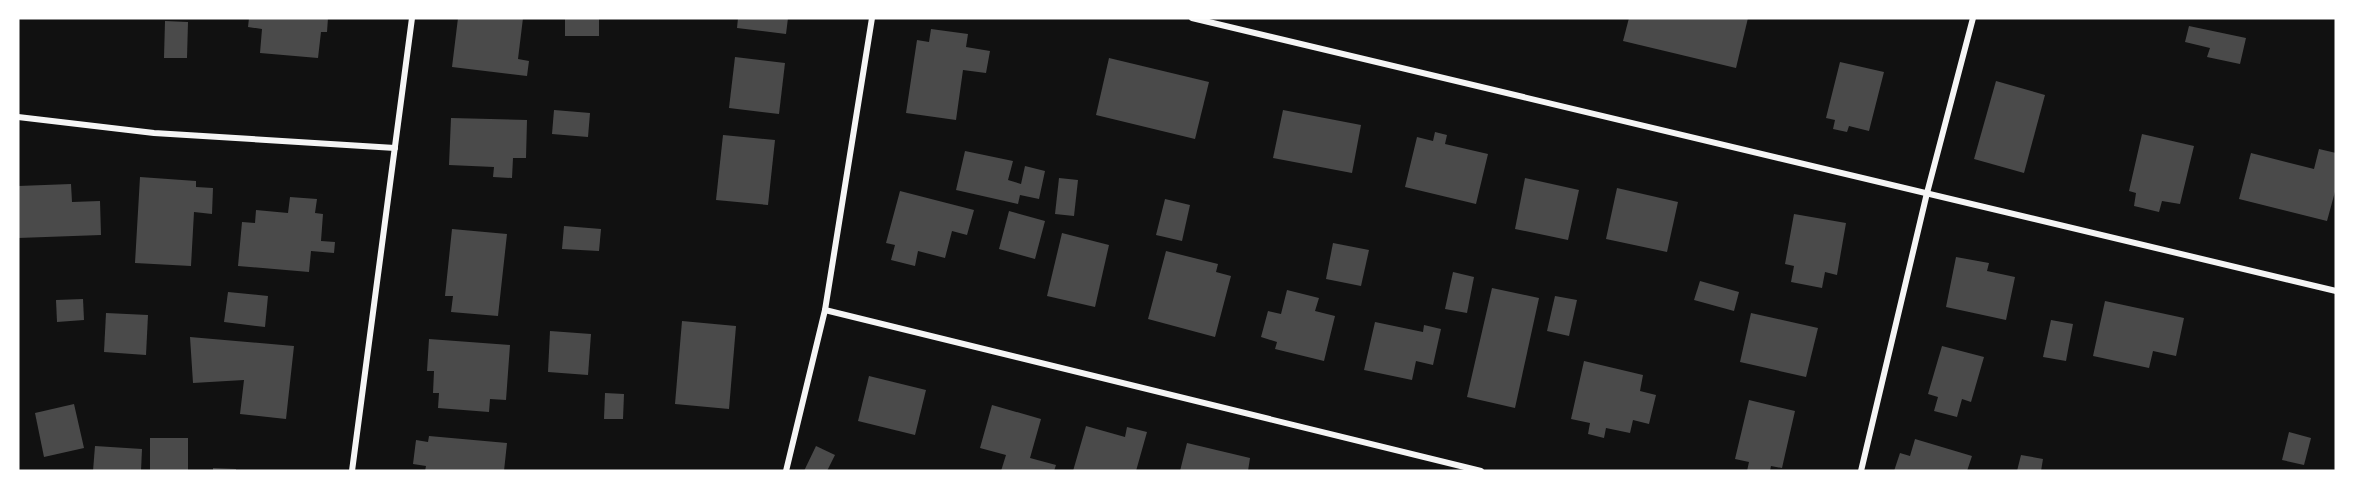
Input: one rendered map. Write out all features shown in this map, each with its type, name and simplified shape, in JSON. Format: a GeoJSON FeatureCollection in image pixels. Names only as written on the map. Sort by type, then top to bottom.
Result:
{"type":"FeatureCollection","features":[{"type":"Feature","properties":{"kind":"street"},"geometry":{"type":"LineString","coordinates":[[352,471],[412,18]]}},
{"type":"Feature","properties":{"kind":"street"},"geometry":{"type":"LineString","coordinates":[[786,471],[825,310],[872,18]]}},
{"type":"Feature","properties":{"kind":"street"},"geometry":{"type":"LineString","coordinates":[[1192,18],[2336,291]]}},
{"type":"Feature","properties":{"kind":"street"},"geometry":{"type":"LineString","coordinates":[[1861,471],[1927,193],[1973,18]]}},
{"type":"Feature","properties":{"kind":"street"},"geometry":{"type":"LineString","coordinates":[[18,117],[154,133],[395,148]]}},
{"type":"Feature","properties":{"kind":"street"},"geometry":{"type":"LineString","coordinates":[[825,310],[1481,471]]}},
{"type":"Feature","properties":{"kind":"building"},"geometry":{"type":"Polygon","coordinates":[[[249,18],[328,18],[327,32],[321,32],[318,58],[260,53],[262,29],[248,27],[249,18]]]}},
{"type":"Feature","properties":{"kind":"building"},"geometry":{"type":"Polygon","coordinates":[[[458,18],[523,18],[518,59],[529,61],[527,76],[452,67],[458,18]]]}},
{"type":"Feature","properties":{"kind":"building"},"geometry":{"type":"Polygon","coordinates":[[[565,18],[599,18],[599,36],[565,36],[565,18]]]}},
{"type":"Feature","properties":{"kind":"building"},"geometry":{"type":"Polygon","coordinates":[[[738,18],[788,18],[786,34],[737,28],[738,18]]]}},
{"type":"Feature","properties":{"kind":"building"},"geometry":{"type":"Polygon","coordinates":[[[1629,18],[1748,18],[1736,68],[1623,41],[1629,18]]]}},
{"type":"Feature","properties":{"kind":"building"},"geometry":{"type":"Polygon","coordinates":[[[165,21],[188,22],[187,58],[164,58],[165,21]]]}},
{"type":"Feature","properties":{"kind":"building"},"geometry":{"type":"Polygon","coordinates":[[[2189,26],[2246,38],[2240,64],[2207,57],[2210,48],[2185,42],[2189,26]]]}},
{"type":"Feature","properties":{"kind":"building"},"geometry":{"type":"Polygon","coordinates":[[[931,29],[968,34],[966,47],[990,51],[986,73],[963,70],[956,120],[906,113],[917,40],[929,42],[931,29]]]}},
{"type":"Feature","properties":{"kind":"building"},"geometry":{"type":"Polygon","coordinates":[[[735,57],[785,63],[779,114],[729,108],[735,57]]]}},
{"type":"Feature","properties":{"kind":"building"},"geometry":{"type":"Polygon","coordinates":[[[1109,58],[1209,82],[1195,139],[1096,115],[1109,58]]]}},
{"type":"Feature","properties":{"kind":"building"},"geometry":{"type":"Polygon","coordinates":[[[1840,62],[1884,72],[1869,131],[1849,126],[1847,132],[1833,129],[1835,120],[1826,118],[1840,62]]]}},
{"type":"Feature","properties":{"kind":"building"},"geometry":{"type":"Polygon","coordinates":[[[1996,81],[2045,95],[2024,173],[1974,159],[1996,81]]]}},
{"type":"Feature","properties":{"kind":"building"},"geometry":{"type":"Polygon","coordinates":[[[554,110],[590,113],[588,137],[552,134],[554,110]]]}},
{"type":"Feature","properties":{"kind":"building"},"geometry":{"type":"Polygon","coordinates":[[[1283,110],[1361,125],[1352,173],[1273,158],[1283,110]]]}},
{"type":"Feature","properties":{"kind":"building"},"geometry":{"type":"Polygon","coordinates":[[[451,118],[527,120],[526,158],[513,158],[512,178],[493,177],[494,167],[449,165],[451,118]]]}},
{"type":"Feature","properties":{"kind":"building"},"geometry":{"type":"Polygon","coordinates":[[[1435,132],[1447,135],[1445,144],[1488,154],[1476,204],[1405,187],[1417,137],[1433,141],[1435,132]]]}},
{"type":"Feature","properties":{"kind":"building"},"geometry":{"type":"Polygon","coordinates":[[[2142,134],[2194,146],[2180,204],[2162,201],[2159,212],[2134,206],[2136,193],[2129,191],[2142,134]]]}},
{"type":"Feature","properties":{"kind":"building"},"geometry":{"type":"Polygon","coordinates":[[[723,135],[775,140],[768,205],[716,200],[723,135]]]}},
{"type":"Feature","properties":{"kind":"building"},"geometry":{"type":"Polygon","coordinates":[[[2319,149],[2336,153],[2336,188],[2327,221],[2239,199],[2251,153],[2314,169],[2319,149]]]}},
{"type":"Feature","properties":{"kind":"building"},"geometry":{"type":"Polygon","coordinates":[[[965,151],[1013,161],[1008,180],[1021,184],[1025,166],[1045,171],[1039,199],[1020,195],[1018,204],[956,190],[965,151]]]}},
{"type":"Feature","properties":{"kind":"building"},"geometry":{"type":"Polygon","coordinates":[[[140,177],[196,181],[196,187],[213,188],[212,214],[194,212],[191,266],[135,263],[140,177]]]}},
{"type":"Feature","properties":{"kind":"building"},"geometry":{"type":"Polygon","coordinates":[[[1059,178],[1078,180],[1074,216],[1055,214],[1059,178]]]}},
{"type":"Feature","properties":{"kind":"building"},"geometry":{"type":"Polygon","coordinates":[[[1525,178],[1579,190],[1568,240],[1515,229],[1525,178]]]}},
{"type":"Feature","properties":{"kind":"building"},"geometry":{"type":"Polygon","coordinates":[[[71,184],[72,202],[100,201],[101,235],[18,238],[18,186],[71,184]]]}},
{"type":"Feature","properties":{"kind":"building"},"geometry":{"type":"Polygon","coordinates":[[[1617,188],[1678,202],[1667,252],[1606,239],[1617,188]]]}},
{"type":"Feature","properties":{"kind":"building"},"geometry":{"type":"Polygon","coordinates":[[[900,191],[974,210],[967,235],[952,231],[945,258],[918,251],[915,266],[891,260],[895,245],[886,243],[900,191]]]}},
{"type":"Feature","properties":{"kind":"building"},"geometry":{"type":"Polygon","coordinates":[[[290,197],[317,199],[315,213],[323,214],[321,241],[335,242],[334,253],[311,251],[309,272],[238,266],[242,222],[255,223],[256,210],[288,213],[290,197]]]}},
{"type":"Feature","properties":{"kind":"building"},"geometry":{"type":"Polygon","coordinates":[[[1165,199],[1190,205],[1182,241],[1156,235],[1165,199]]]}},
{"type":"Feature","properties":{"kind":"building"},"geometry":{"type":"Polygon","coordinates":[[[1009,211],[1045,221],[1035,259],[999,249],[1009,211]]]}},
{"type":"Feature","properties":{"kind":"building"},"geometry":{"type":"Polygon","coordinates":[[[1794,214],[1846,223],[1837,275],[1825,272],[1822,288],[1791,282],[1794,266],[1785,264],[1794,214]]]}},
{"type":"Feature","properties":{"kind":"building"},"geometry":{"type":"Polygon","coordinates":[[[564,226],[601,229],[599,251],[562,249],[564,226]]]}},
{"type":"Feature","properties":{"kind":"building"},"geometry":{"type":"Polygon","coordinates":[[[452,229],[507,234],[498,316],[451,312],[453,296],[445,296],[452,229]]]}},
{"type":"Feature","properties":{"kind":"building"},"geometry":{"type":"Polygon","coordinates":[[[1062,233],[1109,245],[1095,307],[1047,296],[1062,233]]]}},
{"type":"Feature","properties":{"kind":"building"},"geometry":{"type":"Polygon","coordinates":[[[1333,243],[1369,250],[1361,286],[1326,279],[1333,243]]]}},
{"type":"Feature","properties":{"kind":"building"},"geometry":{"type":"Polygon","coordinates":[[[1166,251],[1218,264],[1216,272],[1231,276],[1215,337],[1148,319],[1166,251]]]}},
{"type":"Feature","properties":{"kind":"building"},"geometry":{"type":"Polygon","coordinates":[[[1956,257],[1989,263],[1987,271],[2015,277],[2006,320],[1946,307],[1956,257]]]}},
{"type":"Feature","properties":{"kind":"building"},"geometry":{"type":"Polygon","coordinates":[[[1453,272],[1474,277],[1467,313],[1445,309],[1453,272]]]}},
{"type":"Feature","properties":{"kind":"building"},"geometry":{"type":"Polygon","coordinates":[[[1700,281],[1739,292],[1734,311],[1694,300],[1700,281]]]}},
{"type":"Feature","properties":{"kind":"building"},"geometry":{"type":"Polygon","coordinates":[[[1492,288],[1539,298],[1515,408],[1467,397],[1492,288]]]}},
{"type":"Feature","properties":{"kind":"building"},"geometry":{"type":"Polygon","coordinates":[[[1287,290],[1319,298],[1315,311],[1335,316],[1324,361],[1275,349],[1277,342],[1261,337],[1268,311],[1281,314],[1287,290]]]}},
{"type":"Feature","properties":{"kind":"building"},"geometry":{"type":"Polygon","coordinates":[[[228,292],[268,296],[265,327],[224,322],[228,292]]]}},
{"type":"Feature","properties":{"kind":"building"},"geometry":{"type":"Polygon","coordinates":[[[1555,296],[1577,300],[1569,336],[1547,331],[1555,296]]]}},
{"type":"Feature","properties":{"kind":"building"},"geometry":{"type":"Polygon","coordinates":[[[83,299],[84,320],[57,322],[56,300],[83,299]]]}},
{"type":"Feature","properties":{"kind":"building"},"geometry":{"type":"Polygon","coordinates":[[[2105,301],[2184,318],[2176,356],[2153,351],[2149,368],[2093,356],[2105,301]]]}},
{"type":"Feature","properties":{"kind":"building"},"geometry":{"type":"Polygon","coordinates":[[[106,313],[148,315],[146,355],[104,352],[106,313]]]}},
{"type":"Feature","properties":{"kind":"building"},"geometry":{"type":"Polygon","coordinates":[[[1751,313],[1818,328],[1806,377],[1740,362],[1751,313]]]}},
{"type":"Feature","properties":{"kind":"building"},"geometry":{"type":"Polygon","coordinates":[[[2051,320],[2073,324],[2066,361],[2043,357],[2051,320]]]}},
{"type":"Feature","properties":{"kind":"building"},"geometry":{"type":"Polygon","coordinates":[[[682,321],[736,326],[729,409],[675,404],[682,321]]]}},
{"type":"Feature","properties":{"kind":"building"},"geometry":{"type":"Polygon","coordinates":[[[1375,322],[1423,332],[1424,325],[1441,329],[1433,365],[1416,361],[1412,380],[1364,370],[1375,322]]]}},
{"type":"Feature","properties":{"kind":"building"},"geometry":{"type":"Polygon","coordinates":[[[550,331],[591,334],[588,375],[548,372],[550,331]]]}},
{"type":"Feature","properties":{"kind":"building"},"geometry":{"type":"Polygon","coordinates":[[[190,337],[294,346],[286,419],[240,414],[244,380],[193,383],[190,337]]]}},
{"type":"Feature","properties":{"kind":"building"},"geometry":{"type":"Polygon","coordinates":[[[429,339],[510,345],[506,400],[490,399],[489,412],[438,408],[439,393],[433,393],[434,371],[427,371],[429,339]]]}},
{"type":"Feature","properties":{"kind":"building"},"geometry":{"type":"Polygon","coordinates":[[[1942,346],[1984,357],[1971,402],[1962,399],[1957,417],[1934,411],[1938,397],[1928,394],[1942,346]]]}},
{"type":"Feature","properties":{"kind":"building"},"geometry":{"type":"Polygon","coordinates":[[[1584,361],[1643,375],[1640,391],[1656,395],[1649,424],[1633,420],[1630,433],[1606,428],[1604,438],[1588,434],[1590,423],[1571,419],[1584,361]]]}},
{"type":"Feature","properties":{"kind":"building"},"geometry":{"type":"Polygon","coordinates":[[[869,376],[926,390],[915,435],[858,421],[869,376]]]}},
{"type":"Feature","properties":{"kind":"building"},"geometry":{"type":"Polygon","coordinates":[[[605,393],[624,394],[623,419],[604,419],[605,393]]]}},
{"type":"Feature","properties":{"kind":"building"},"geometry":{"type":"Polygon","coordinates":[[[1749,400],[1795,411],[1782,468],[1771,466],[1770,471],[1747,471],[1749,462],[1735,459],[1749,400]]]}},
{"type":"Feature","properties":{"kind":"building"},"geometry":{"type":"Polygon","coordinates":[[[74,404],[84,448],[44,457],[35,413],[74,404]]]}},
{"type":"Feature","properties":{"kind":"building"},"geometry":{"type":"Polygon","coordinates":[[[992,405],[1041,419],[1030,458],[1056,465],[1054,471],[1001,471],[1006,455],[980,448],[992,405]]]}},
{"type":"Feature","properties":{"kind":"building"},"geometry":{"type":"Polygon","coordinates":[[[1086,426],[1125,437],[1127,427],[1147,432],[1136,471],[1073,471],[1086,426]]]}},
{"type":"Feature","properties":{"kind":"building"},"geometry":{"type":"Polygon","coordinates":[[[2289,432],[2311,438],[2304,465],[2282,460],[2289,432]]]}},
{"type":"Feature","properties":{"kind":"building"},"geometry":{"type":"Polygon","coordinates":[[[429,436],[507,443],[504,471],[425,471],[426,466],[413,464],[416,440],[428,442],[429,436]]]}},
{"type":"Feature","properties":{"kind":"building"},"geometry":{"type":"Polygon","coordinates":[[[150,438],[188,438],[188,471],[150,471],[150,438]]]}},
{"type":"Feature","properties":{"kind":"building"},"geometry":{"type":"Polygon","coordinates":[[[1915,439],[1972,456],[1967,471],[1894,471],[1900,453],[1910,456],[1915,439]]]}},
{"type":"Feature","properties":{"kind":"building"},"geometry":{"type":"Polygon","coordinates":[[[1187,443],[1250,458],[1248,471],[1180,471],[1187,443]]]}},
{"type":"Feature","properties":{"kind":"building"},"geometry":{"type":"Polygon","coordinates":[[[95,446],[142,449],[141,471],[93,471],[95,446]]]}},
{"type":"Feature","properties":{"kind":"building"},"geometry":{"type":"Polygon","coordinates":[[[816,446],[835,455],[827,471],[804,471],[816,446]]]}},
{"type":"Feature","properties":{"kind":"building"},"geometry":{"type":"Polygon","coordinates":[[[2021,455],[2043,459],[2041,471],[2017,471],[2021,455]]]}},
{"type":"Feature","properties":{"kind":"building"},"geometry":{"type":"Polygon","coordinates":[[[213,468],[236,469],[236,471],[213,471],[213,468]]]}}]}
